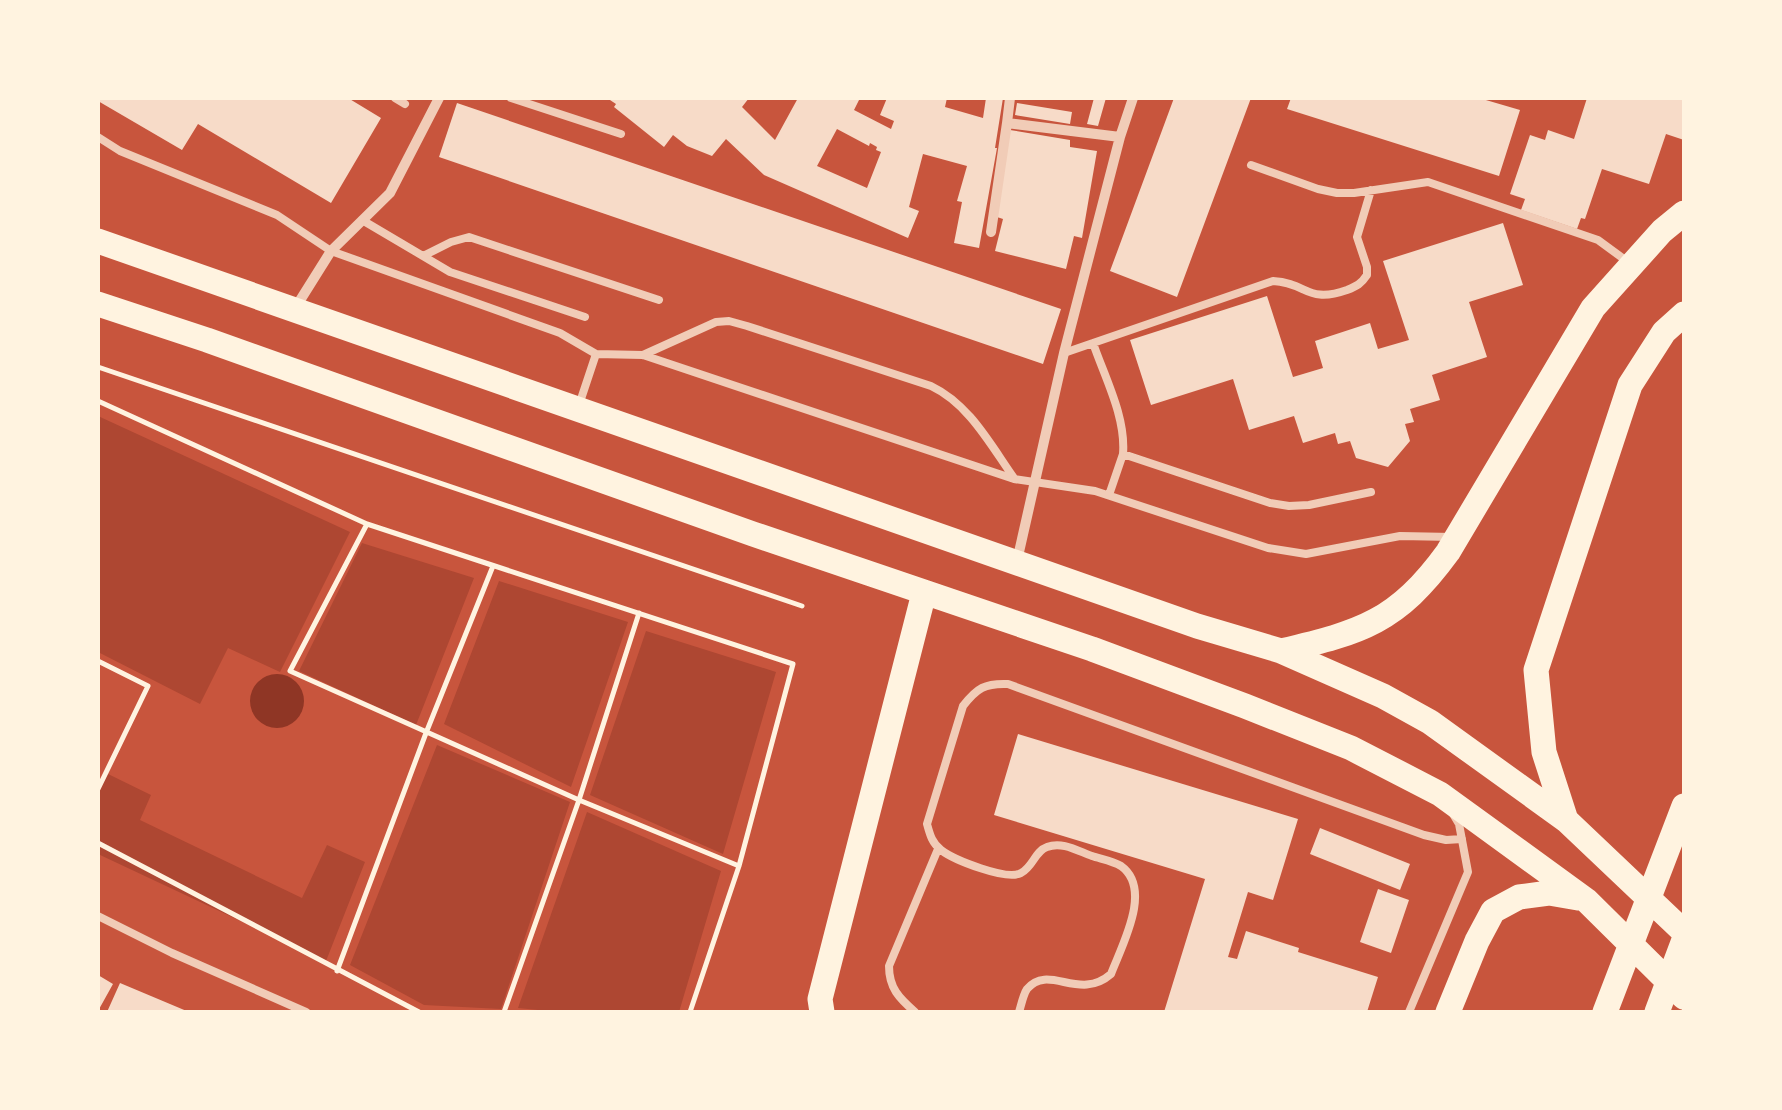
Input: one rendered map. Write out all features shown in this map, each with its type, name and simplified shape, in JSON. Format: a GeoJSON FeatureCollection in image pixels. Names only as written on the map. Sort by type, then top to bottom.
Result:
{"type":"FeatureCollection","features":[{"type":"Feature","properties":{"kind":"main road"},"geometry":{"type":"LineString","coordinates":[[1281,651],[1339,637],[1383,619],[1430,577],[1593,308],[1662,231],[1684,213]]}},
{"type":"Feature","properties":{"kind":"main road"},"geometry":{"type":"LineString","coordinates":[[98,241],[1197,626],[1281,651],[1383,696],[1498,768],[1566,820],[1684,932]]}},
{"type":"Feature","properties":{"kind":"main road"},"geometry":{"type":"LineString","coordinates":[[98,304],[1092,650],[1350,748],[1440,794],[1586,900],[1684,997]]}},
{"type":"Feature","properties":{"kind":"main road"},"geometry":{"type":"LineString","coordinates":[[1566,820],[1544,752],[1536,670],[1630,385],[1664,332],[1684,314]]}},
{"type":"Feature","properties":{"kind":"main road"},"geometry":{"type":"LineString","coordinates":[[822,1012],[820,999],[924,594]]}},
{"type":"Feature","properties":{"kind":"main road"},"geometry":{"type":"LineString","coordinates":[[1605,1012],[1684,806]]}},
{"type":"Feature","properties":{"kind":"main road"},"geometry":{"type":"LineString","coordinates":[[1448,1012],[1477,941],[1494,911],[1520,897],[1549,893],[1586,900]]}},
{"type":"Feature","properties":{"kind":"main road"},"geometry":{"type":"LineString","coordinates":[[1657,1012],[1684,940]]}},
{"type":"Feature","properties":{"kind":"street"},"geometry":{"type":"LineString","coordinates":[[294,310],[331,251],[390,193],[439,98]]}},
{"type":"Feature","properties":{"kind":"street"},"geometry":{"type":"LineString","coordinates":[[992,232],[1010,98]]}},
{"type":"Feature","properties":{"kind":"street"},"geometry":{"type":"LineString","coordinates":[[1017,562],[1064,353],[1133,98]]}},
{"type":"Feature","properties":{"kind":"street"},"geometry":{"type":"LineString","coordinates":[[1006,124],[1120,137]]}},
{"type":"Feature","properties":{"kind":"lane"},"geometry":{"type":"LineString","coordinates":[[394,98],[405,104]]}},
{"type":"Feature","properties":{"kind":"lane"},"geometry":{"type":"LineString","coordinates":[[511,98],[620,134]]}},
{"type":"Feature","properties":{"kind":"lane"},"geometry":{"type":"LineString","coordinates":[[98,137],[120,151],[278,215],[331,251],[560,333],[596,354],[644,355],[1014,479],[1095,490],[1286,552],[1324,552],[1400,536],[1456,537]]}},
{"type":"Feature","properties":{"kind":"lane"},"geometry":{"type":"LineString","coordinates":[[1251,165],[1337,193],[1428,182],[1444,186],[1598,240],[1632,265]]}},
{"type":"Feature","properties":{"kind":"lane"},"geometry":{"type":"LineString","coordinates":[[1064,353],[1273,282],[1284,282],[1316,296],[1357,286],[1367,275],[1357,236],[1371,190]]}},
{"type":"Feature","properties":{"kind":"lane"},"geometry":{"type":"LineString","coordinates":[[362,220],[450,272],[586,317]]}},
{"type":"Feature","properties":{"kind":"lane"},"geometry":{"type":"LineString","coordinates":[[423,256],[469,237],[659,300]]}},
{"type":"Feature","properties":{"kind":"lane"},"geometry":{"type":"LineString","coordinates":[[644,355],[716,322],[729,321],[930,386],[958,404],[1014,479]]}},
{"type":"Feature","properties":{"kind":"lane"},"geometry":{"type":"LineString","coordinates":[[1093,343],[1124,437],[1123,454],[1109,495]]}},
{"type":"Feature","properties":{"kind":"lane"},"geometry":{"type":"LineString","coordinates":[[578,410],[596,354]]}},
{"type":"Feature","properties":{"kind":"lane"},"geometry":{"type":"LineString","coordinates":[[1123,454],[1288,506],[1372,492]]}},
{"type":"Feature","properties":{"kind":"lane"},"geometry":{"type":"LineString","coordinates":[[1020,1012],[1026,990],[1039,981],[1051,978],[1088,986],[1112,974],[1136,903],[1135,887],[1120,865],[1061,845],[1046,847],[1024,872],[1012,876],[950,856],[930,838],[927,824],[962,706],[975,691],[992,683],[1008,684],[1424,835],[1462,839]]}},
{"type":"Feature","properties":{"kind":"lane"},"geometry":{"type":"LineString","coordinates":[[1409,1012],[1468,872],[1460,824],[1440,794]]}},
{"type":"Feature","properties":{"kind":"lane"},"geometry":{"type":"LineString","coordinates":[[915,1012],[895,994],[888,966],[938,849]]}},
{"type":"Feature","properties":{"kind":"lane"},"geometry":{"type":"LineString","coordinates":[[98,916],[306,1012]]}},
{"type":"Feature","properties":{"kind":"path"},"geometry":{"type":"LineString","coordinates":[[98,367],[802,606]]}},
{"type":"Feature","properties":{"kind":"path"},"geometry":{"type":"LineString","coordinates":[[98,402],[368,524],[793,664],[739,866],[690,1012]]}},
{"type":"Feature","properties":{"kind":"path"},"geometry":{"type":"LineString","coordinates":[[368,524],[290,670],[579,800],[739,866]]}},
{"type":"Feature","properties":{"kind":"path"},"geometry":{"type":"LineString","coordinates":[[337,971],[493,566]]}},
{"type":"Feature","properties":{"kind":"path"},"geometry":{"type":"LineString","coordinates":[[504,1012],[579,800],[639,613]]}},
{"type":"Feature","properties":{"kind":"path"},"geometry":{"type":"LineString","coordinates":[[98,661],[148,686],[98,790]]}},
{"type":"Feature","properties":{"kind":"path"},"geometry":{"type":"LineString","coordinates":[[98,844],[419,1012]]}},
{"type":"Feature","properties":{"kind":"shaded area"},"geometry":{"type":"Polygon","coordinates":[[[98,416],[350,532],[280,672],[228,648],[200,704],[98,652],[98,416]]]}},
{"type":"Feature","properties":{"kind":"shaded area"},"geometry":{"type":"Polygon","coordinates":[[[362,543],[474,578],[416,725],[299,671],[362,543]]]}},
{"type":"Feature","properties":{"kind":"shaded area"},"geometry":{"type":"Polygon","coordinates":[[[499,581],[628,622],[571,787],[444,724],[499,581]]]}},
{"type":"Feature","properties":{"kind":"shaded area"},"geometry":{"type":"Polygon","coordinates":[[[646,631],[776,672],[723,854],[590,795],[646,631]]]}},
{"type":"Feature","properties":{"kind":"shaded area"},"geometry":{"type":"Polygon","coordinates":[[[277,674],[296,682],[304,701],[296,720],[277,728],[258,720],[250,701],[258,682],[277,674]]]}},
{"type":"Feature","properties":{"kind":"shaded area"},"geometry":{"type":"Polygon","coordinates":[[[437,745],[570,802],[501,1009],[424,1005],[350,965],[437,745]]]}},
{"type":"Feature","properties":{"kind":"shaded area"},"geometry":{"type":"Polygon","coordinates":[[[106,773],[151,795],[140,820],[302,898],[327,845],[365,862],[326,961],[98,854],[98,788],[106,773]]]}},
{"type":"Feature","properties":{"kind":"shaded area"},"geometry":{"type":"Polygon","coordinates":[[[587,812],[721,871],[679,1012],[558,1012],[518,1008],[587,812]]]}},
{"type":"Feature","properties":{"kind":"building"},"geometry":{"type":"Polygon","coordinates":[[[98,98],[348,98],[381,118],[331,203],[198,124],[182,150],[98,98]]]}},
{"type":"Feature","properties":{"kind":"building"},"geometry":{"type":"Polygon","coordinates":[[[607,98],[749,98],[742,107],[775,140],[798,98],[860,98],[854,110],[891,129],[894,121],[880,115],[887,98],[947,98],[945,107],[983,118],[986,98],[1003,98],[979,248],[954,243],[962,202],[957,201],[967,166],[923,154],[909,207],[919,211],[908,238],[764,175],[726,139],[712,156],[687,146],[673,135],[664,147],[614,107],[616,104],[607,98]],[[837,129],[817,166],[867,188],[881,152],[870,143],[869,146],[837,129]]]}},
{"type":"Feature","properties":{"kind":"building"},"geometry":{"type":"Polygon","coordinates":[[[1094,98],[1106,98],[1098,126],[1087,124],[1094,98]]]}},
{"type":"Feature","properties":{"kind":"building"},"geometry":{"type":"Polygon","coordinates":[[[1174,98],[1251,98],[1177,297],[1110,271],[1174,98]]]}},
{"type":"Feature","properties":{"kind":"building"},"geometry":{"type":"Polygon","coordinates":[[[1291,98],[1479,98],[1520,110],[1499,176],[1287,109],[1291,98]]]}},
{"type":"Feature","properties":{"kind":"building"},"geometry":{"type":"Polygon","coordinates":[[[1587,98],[1684,98],[1684,140],[1666,134],[1649,184],[1602,169],[1585,219],[1581,218],[1577,229],[1521,210],[1525,199],[1510,194],[1530,135],[1545,140],[1548,130],[1574,139],[1587,98]]]}},
{"type":"Feature","properties":{"kind":"building"},"geometry":{"type":"Polygon","coordinates":[[[457,103],[1061,309],[1043,364],[439,157],[457,103]]]}},
{"type":"Feature","properties":{"kind":"building"},"geometry":{"type":"Polygon","coordinates":[[[1017,103],[1072,112],[1070,124],[1015,115],[1017,103]]]}},
{"type":"Feature","properties":{"kind":"building"},"geometry":{"type":"Polygon","coordinates":[[[1010,130],[1070,140],[1070,147],[1097,151],[1082,238],[1074,236],[1066,269],[995,251],[1003,219],[997,217],[1010,130]]]}},
{"type":"Feature","properties":{"kind":"building"},"geometry":{"type":"Polygon","coordinates":[[[1503,223],[1523,285],[1469,302],[1487,357],[1432,375],[1440,400],[1410,409],[1414,422],[1405,424],[1410,441],[1388,467],[1356,458],[1350,441],[1338,444],[1335,433],[1303,443],[1294,416],[1249,430],[1233,379],[1151,405],[1130,340],[1267,296],[1293,377],[1323,368],[1315,341],[1370,323],[1378,349],[1409,340],[1383,261],[1503,223]]]}},
{"type":"Feature","properties":{"kind":"building"},"geometry":{"type":"Polygon","coordinates":[[[1018,734],[1298,819],[1273,900],[1248,892],[1228,957],[1237,959],[1246,931],[1378,977],[1367,1012],[1164,1012],[1205,879],[994,815],[1018,734]]]}},
{"type":"Feature","properties":{"kind":"building"},"geometry":{"type":"Polygon","coordinates":[[[1320,828],[1410,864],[1400,890],[1310,854],[1320,828]]]}},
{"type":"Feature","properties":{"kind":"building"},"geometry":{"type":"Polygon","coordinates":[[[1378,889],[1409,900],[1391,953],[1360,942],[1378,889]]]}},
{"type":"Feature","properties":{"kind":"building"},"geometry":{"type":"Polygon","coordinates":[[[98,975],[113,984],[98,1011],[98,975]]]}},
{"type":"Feature","properties":{"kind":"building"},"geometry":{"type":"Polygon","coordinates":[[[120,983],[189,1012],[107,1012],[120,983]]]}}]}
